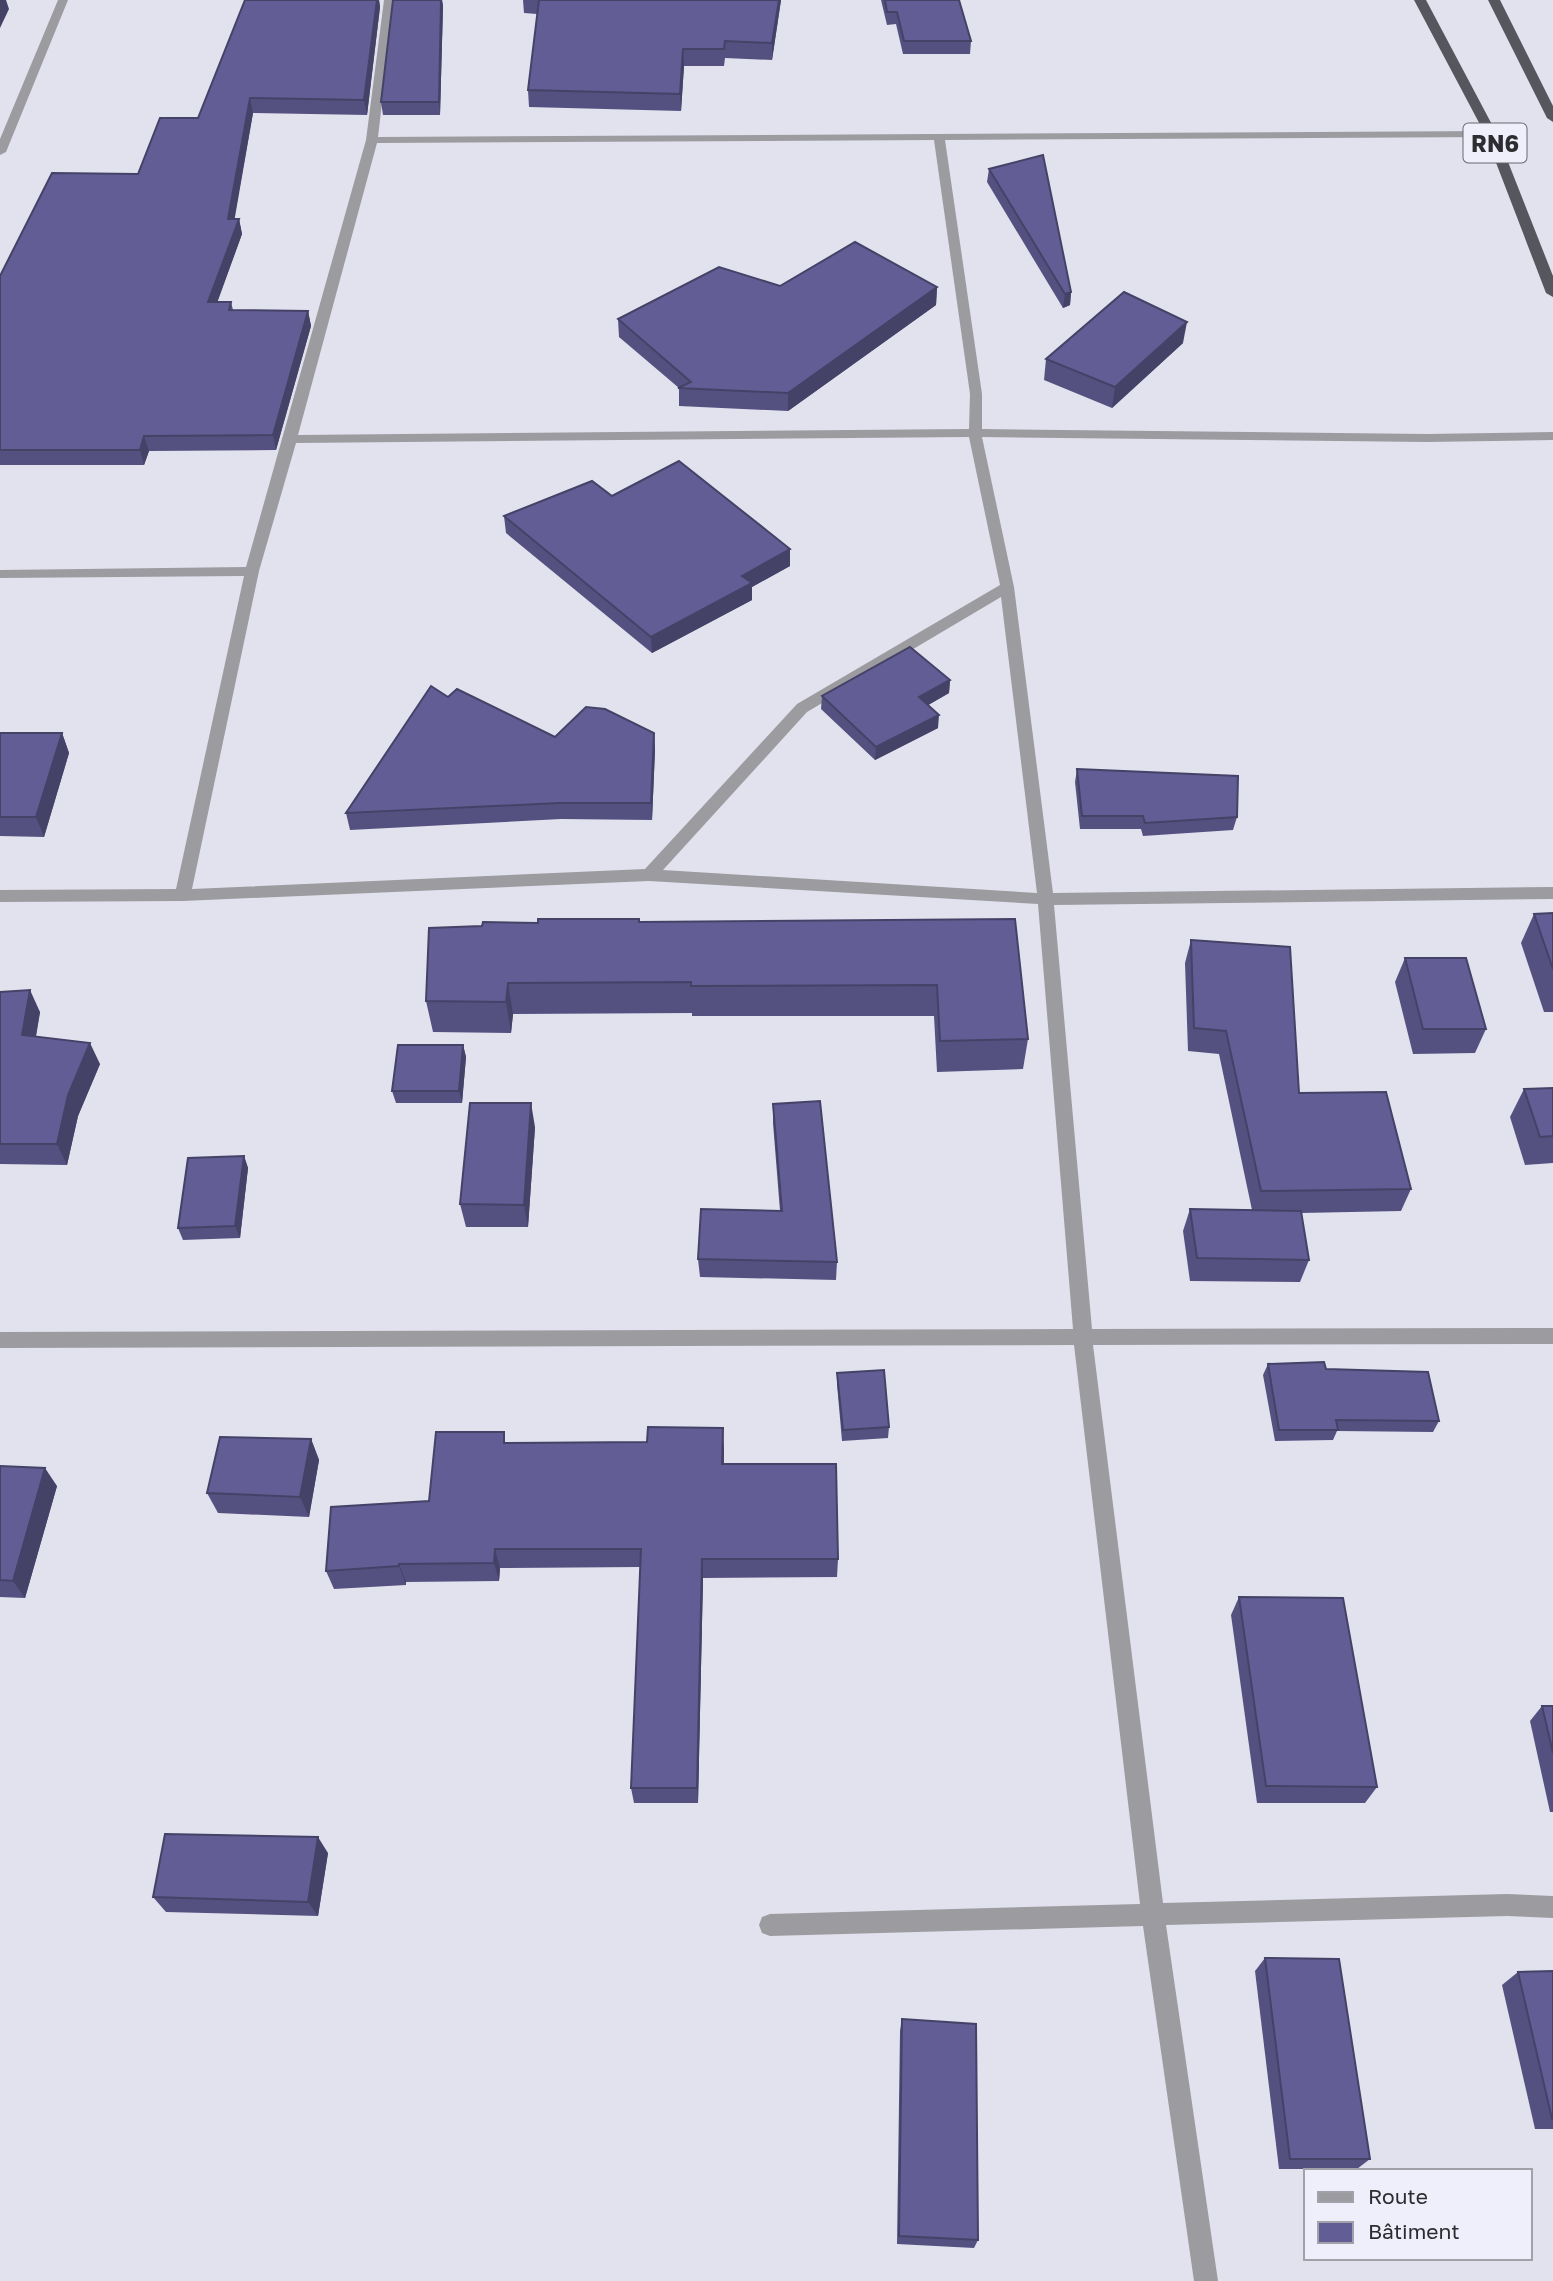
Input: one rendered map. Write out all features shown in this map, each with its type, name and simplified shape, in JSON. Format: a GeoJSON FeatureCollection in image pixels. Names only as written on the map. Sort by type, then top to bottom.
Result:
{"type":"FeatureCollection","features":[{"type":"Feature","properties":{"kind":"highway","name":"RN6"},"geometry":{"type":"LineString","coordinates":[[1420,0],[1491,134],[1553,293]]}},
{"type":"Feature","properties":{"kind":"highway","name":"RN6"},"geometry":{"type":"LineString","coordinates":[[1493,0],[1553,118]]}},
{"type":"Feature","properties":{"kind":"street"},"geometry":{"type":"LineString","coordinates":[[0,152],[62,0]]}},
{"type":"Feature","properties":{"kind":"street"},"geometry":{"type":"LineString","coordinates":[[183,895],[252,571],[372,140],[389,0]]}},
{"type":"Feature","properties":{"kind":"street"},"geometry":{"type":"LineString","coordinates":[[372,140],[1491,134]]}},
{"type":"Feature","properties":{"kind":"street"},"geometry":{"type":"LineString","coordinates":[[939,137],[976,394],[975,433],[1007,587],[1046,899],[1083,1338],[1153,1915],[1206,2281]]}},
{"type":"Feature","properties":{"kind":"street"},"geometry":{"type":"LineString","coordinates":[[290,439],[975,433],[1427,438],[1553,436]]}},
{"type":"Feature","properties":{"kind":"street"},"geometry":{"type":"LineString","coordinates":[[0,574],[252,571]]}},
{"type":"Feature","properties":{"kind":"street"},"geometry":{"type":"LineString","coordinates":[[649,875],[802,708],[1007,587]]}},
{"type":"Feature","properties":{"kind":"street"},"geometry":{"type":"LineString","coordinates":[[0,896],[183,895],[649,875],[1046,899],[1553,893]]}},
{"type":"Feature","properties":{"kind":"street"},"geometry":{"type":"LineString","coordinates":[[0,1340],[1553,1336]]}},
{"type":"Feature","properties":{"kind":"street"},"geometry":{"type":"LineString","coordinates":[[770,1925],[1507,1905],[1553,1907]]}},
{"type":"Feature","properties":{"kind":"building"},"geometry":{"type":"Polygon","coordinates":[[[245,0],[377,0],[364,100],[250,98],[228,219],[239,219],[208,302],[231,302],[229,310],[308,311],[273,435],[144,436],[140,450],[0,450],[0,276],[52,173],[138,174],[160,118],[198,118],[245,0]]]}},
{"type":"Feature","properties":{"kind":"building"},"geometry":{"type":"Polygon","coordinates":[[[393,0],[441,0],[439,102],[381,102],[393,0]]]}},
{"type":"Feature","properties":{"kind":"building"},"geometry":{"type":"Polygon","coordinates":[[[539,0],[779,0],[772,43],[725,41],[724,49],[683,49],[680,94],[528,90],[539,0]]]}},
{"type":"Feature","properties":{"kind":"building"},"geometry":{"type":"Polygon","coordinates":[[[885,0],[959,0],[971,41],[904,41],[897,12],[887,12],[885,0]]]}},
{"type":"Feature","properties":{"kind":"building"},"geometry":{"type":"Polygon","coordinates":[[[1043,155],[1071,292],[1065,294],[989,169],[1043,155]]]}},
{"type":"Feature","properties":{"kind":"building"},"geometry":{"type":"Polygon","coordinates":[[[855,242],[937,287],[788,393],[678,388],[691,382],[618,319],[719,267],[780,286],[855,242]]]}},
{"type":"Feature","properties":{"kind":"building"},"geometry":{"type":"Polygon","coordinates":[[[1124,292],[1187,322],[1115,387],[1046,359],[1124,292]]]}},
{"type":"Feature","properties":{"kind":"building"},"geometry":{"type":"Polygon","coordinates":[[[679,461],[790,549],[742,576],[752,583],[651,637],[504,516],[592,481],[612,496],[679,461]]]}},
{"type":"Feature","properties":{"kind":"building"},"geometry":{"type":"Polygon","coordinates":[[[910,647],[950,680],[919,697],[939,715],[876,747],[822,696],[910,647]]]}},
{"type":"Feature","properties":{"kind":"building"},"geometry":{"type":"Polygon","coordinates":[[[431,686],[448,697],[457,689],[555,737],[586,707],[605,709],[654,733],[651,803],[559,803],[346,813],[431,686]]]}},
{"type":"Feature","properties":{"kind":"building"},"geometry":{"type":"Polygon","coordinates":[[[0,733],[62,733],[36,817],[0,817],[0,733]]]}},
{"type":"Feature","properties":{"kind":"building"},"geometry":{"type":"Polygon","coordinates":[[[1077,769],[1238,776],[1237,817],[1145,823],[1143,816],[1082,816],[1077,769]]]}},
{"type":"Feature","properties":{"kind":"building"},"geometry":{"type":"Polygon","coordinates":[[[1553,913],[1553,969],[1534,914],[1553,913]]]}},
{"type":"Feature","properties":{"kind":"building"},"geometry":{"type":"Polygon","coordinates":[[[538,919],[639,919],[639,922],[1015,919],[1028,1039],[940,1041],[937,985],[691,986],[691,982],[508,983],[506,1002],[426,1001],[429,928],[482,926],[483,922],[538,923],[538,919]]]}},
{"type":"Feature","properties":{"kind":"building"},"geometry":{"type":"Polygon","coordinates":[[[1191,940],[1290,947],[1299,1093],[1386,1092],[1411,1189],[1261,1191],[1226,1031],[1194,1028],[1191,940]]]}},
{"type":"Feature","properties":{"kind":"building"},"geometry":{"type":"Polygon","coordinates":[[[1405,958],[1466,958],[1486,1029],[1423,1029],[1405,958]]]}},
{"type":"Feature","properties":{"kind":"building"},"geometry":{"type":"Polygon","coordinates":[[[30,990],[22,1035],[90,1043],[68,1095],[57,1144],[0,1144],[0,992],[30,990]]]}},
{"type":"Feature","properties":{"kind":"building"},"geometry":{"type":"Polygon","coordinates":[[[398,1045],[463,1045],[459,1091],[392,1091],[398,1045]]]}},
{"type":"Feature","properties":{"kind":"building"},"geometry":{"type":"Polygon","coordinates":[[[1553,1088],[1553,1136],[1540,1137],[1524,1089],[1553,1088]]]}},
{"type":"Feature","properties":{"kind":"building"},"geometry":{"type":"Polygon","coordinates":[[[820,1101],[837,1262],[698,1259],[701,1209],[782,1211],[773,1104],[820,1101]]]}},
{"type":"Feature","properties":{"kind":"building"},"geometry":{"type":"Polygon","coordinates":[[[470,1103],[531,1103],[524,1205],[460,1204],[470,1103]]]}},
{"type":"Feature","properties":{"kind":"building"},"geometry":{"type":"Polygon","coordinates":[[[244,1156],[235,1226],[178,1228],[188,1158],[244,1156]]]}},
{"type":"Feature","properties":{"kind":"building"},"geometry":{"type":"Polygon","coordinates":[[[1190,1209],[1301,1211],[1309,1260],[1197,1258],[1190,1209]]]}},
{"type":"Feature","properties":{"kind":"building"},"geometry":{"type":"Polygon","coordinates":[[[1324,1362],[1326,1369],[1428,1372],[1439,1421],[1336,1420],[1338,1430],[1279,1430],[1268,1364],[1324,1362]]]}},
{"type":"Feature","properties":{"kind":"building"},"geometry":{"type":"Polygon","coordinates":[[[884,1370],[889,1427],[843,1430],[837,1373],[884,1370]]]}},
{"type":"Feature","properties":{"kind":"building"},"geometry":{"type":"Polygon","coordinates":[[[648,1427],[723,1428],[722,1464],[836,1464],[838,1559],[702,1559],[697,1788],[631,1788],[641,1549],[495,1549],[494,1563],[399,1564],[326,1571],[331,1507],[429,1501],[436,1432],[504,1432],[504,1443],[647,1442],[648,1427]]]}},
{"type":"Feature","properties":{"kind":"building"},"geometry":{"type":"Polygon","coordinates":[[[220,1437],[311,1439],[300,1497],[207,1493],[220,1437]]]}},
{"type":"Feature","properties":{"kind":"building"},"geometry":{"type":"Polygon","coordinates":[[[0,1466],[45,1468],[13,1581],[0,1580],[0,1466]]]}},
{"type":"Feature","properties":{"kind":"building"},"geometry":{"type":"Polygon","coordinates":[[[1239,1597],[1343,1598],[1377,1787],[1266,1786],[1239,1597]]]}},
{"type":"Feature","properties":{"kind":"building"},"geometry":{"type":"Polygon","coordinates":[[[1542,1706],[1553,1706],[1553,1753],[1542,1706]]]}},
{"type":"Feature","properties":{"kind":"building"},"geometry":{"type":"Polygon","coordinates":[[[165,1834],[318,1837],[308,1902],[153,1897],[165,1834]]]}},
{"type":"Feature","properties":{"kind":"building"},"geometry":{"type":"Polygon","coordinates":[[[1265,1958],[1339,1959],[1370,2159],[1290,2159],[1265,1958]]]}},
{"type":"Feature","properties":{"kind":"building"},"geometry":{"type":"Polygon","coordinates":[[[1553,1971],[1553,2119],[1552,2119],[1518,1972],[1553,1971]]]}},
{"type":"Feature","properties":{"kind":"building"},"geometry":{"type":"Polygon","coordinates":[[[902,2019],[976,2024],[978,2240],[899,2236],[902,2019]]]}}]}
